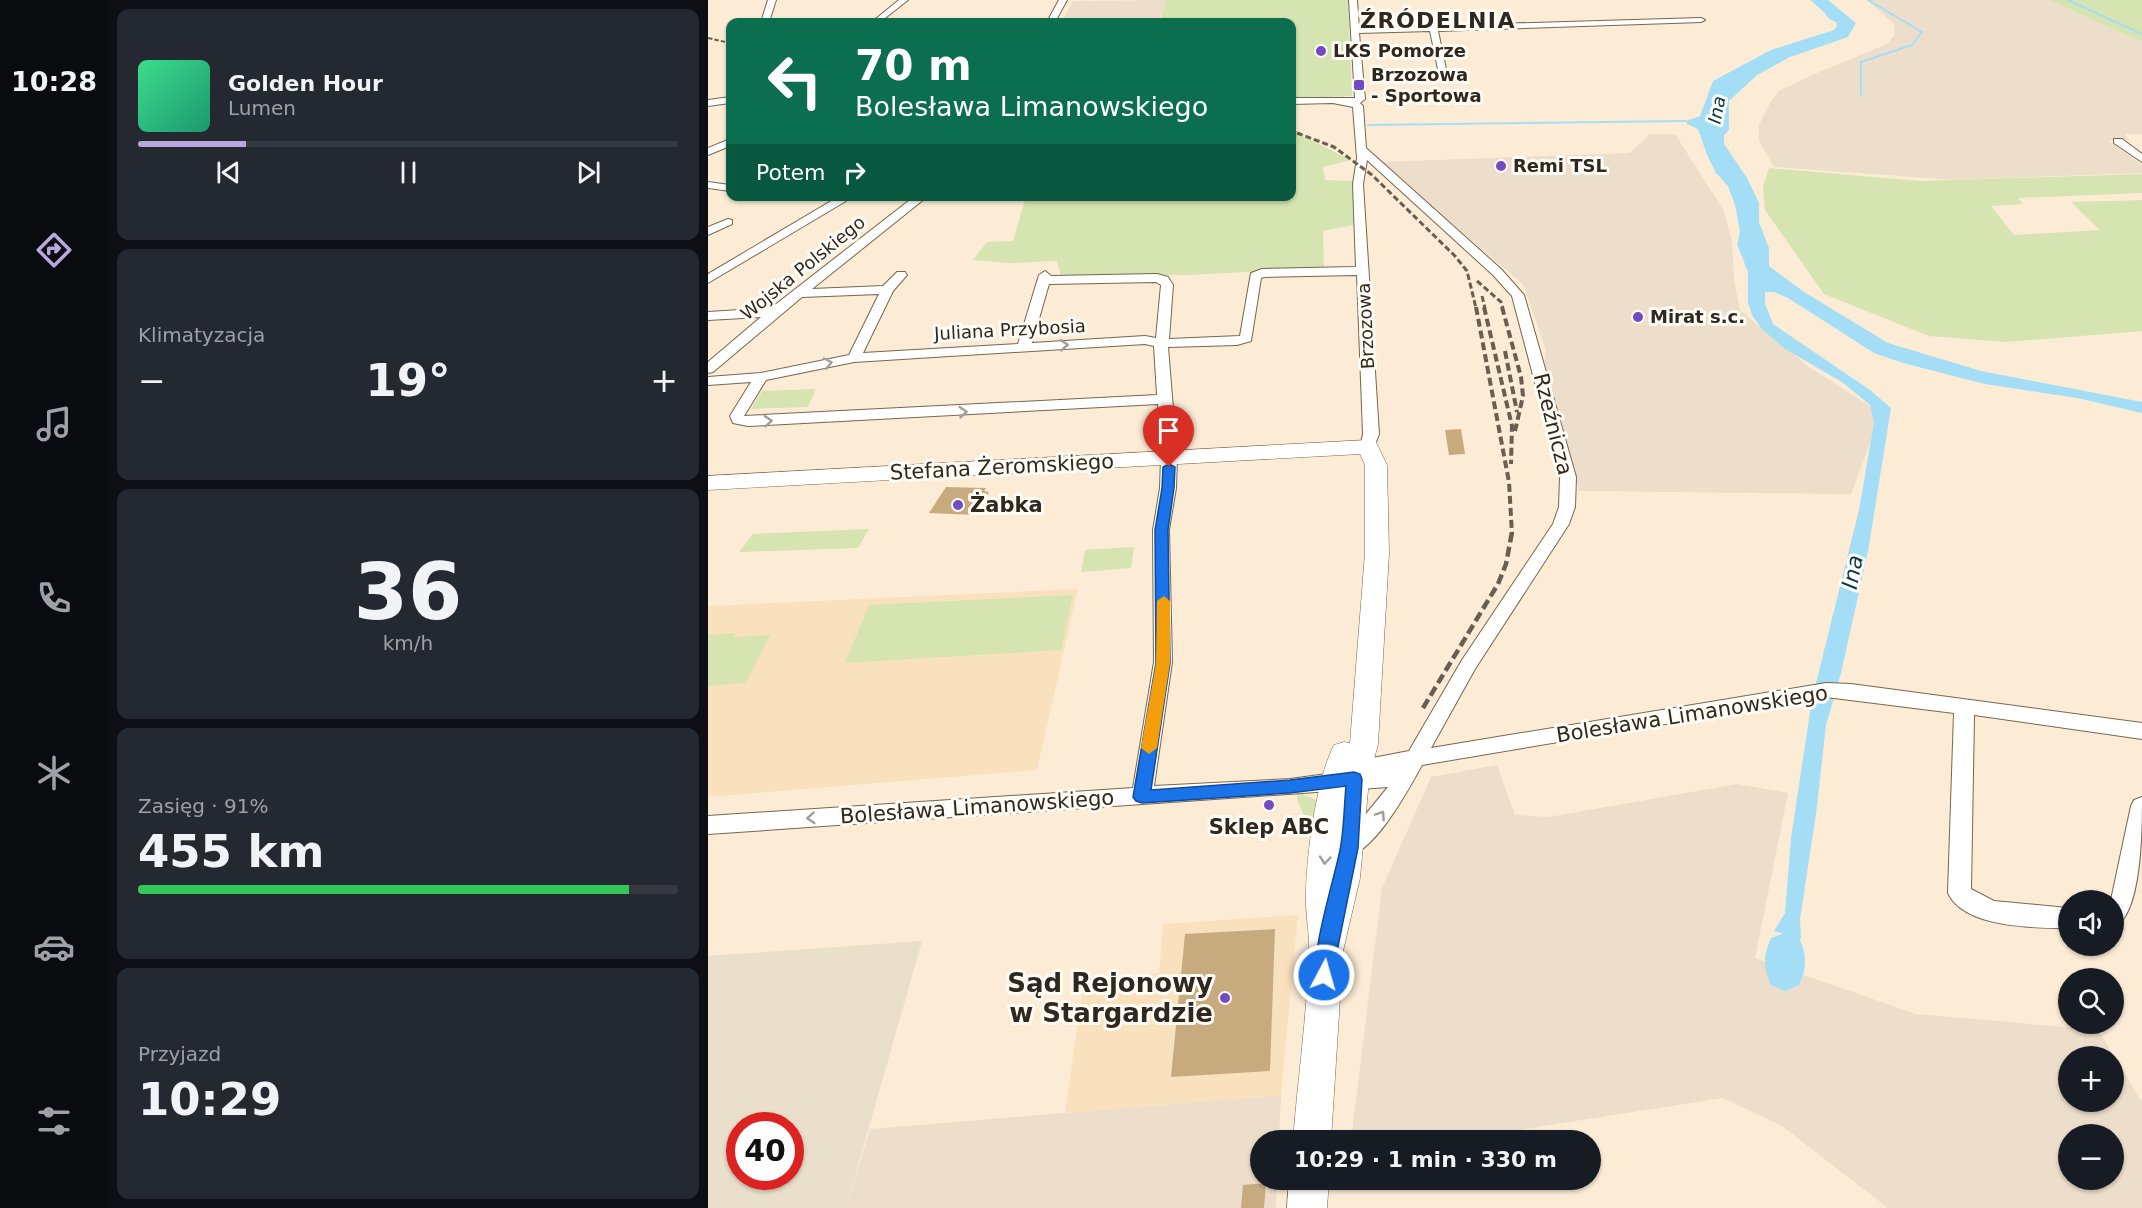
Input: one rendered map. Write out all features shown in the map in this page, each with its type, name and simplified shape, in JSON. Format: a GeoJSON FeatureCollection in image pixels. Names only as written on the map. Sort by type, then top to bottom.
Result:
{"type":"FeatureCollection","features":[{"type":"Feature","properties":{"kind":"street"},"geometry":{"type":"LineString","coordinates":[[766,18],[772,0]]}},
{"type":"Feature","properties":{"kind":"street"},"geometry":{"type":"LineString","coordinates":[[879,18],[904,0]]}},
{"type":"Feature","properties":{"kind":"street"},"geometry":{"type":"LineString","coordinates":[[1054,18],[1063,0]]}},
{"type":"Feature","properties":{"kind":"street","name":"Brzozowa"},"geometry":{"type":"LineString","coordinates":[[1345,780],[1368,658],[1377,553],[1376,465],[1368,447],[1371,434],[1358,184],[1361,149],[1358,106],[1353,103],[1360,99],[1356,65],[1357,31],[1353,0]]}},
{"type":"Feature","properties":{"kind":"street"},"geometry":{"type":"LineString","coordinates":[[1357,31],[1701,20]]}},
{"type":"Feature","properties":{"kind":"street"},"geometry":{"type":"LineString","coordinates":[[1434,29],[1442,69]]}},
{"type":"Feature","properties":{"kind":"street"},"geometry":{"type":"LineString","coordinates":[[1296,101],[1333,100],[1353,103]]}},
{"type":"Feature","properties":{"kind":"street"},"geometry":{"type":"LineString","coordinates":[[708,103],[726,101]]}},
{"type":"Feature","properties":{"kind":"street"},"geometry":{"type":"LineString","coordinates":[[708,139],[726,140]]}},
{"type":"Feature","properties":{"kind":"street"},"geometry":{"type":"LineString","coordinates":[[2118,141],[2142,159]]}},
{"type":"Feature","properties":{"kind":"street"},"geometry":{"type":"LineString","coordinates":[[708,152],[726,142]]}},
{"type":"Feature","properties":{"kind":"street","name":"Rzeźnicza"},"geometry":{"type":"LineString","coordinates":[[1349,848],[1371,829],[1456,684],[1568,512],[1568,477],[1518,295],[1497,273],[1361,149]]}},
{"type":"Feature","properties":{"kind":"street"},"geometry":{"type":"LineString","coordinates":[[708,185],[726,187]]}},
{"type":"Feature","properties":{"kind":"street"},"geometry":{"type":"LineString","coordinates":[[708,279],[839,201]]}},
{"type":"Feature","properties":{"kind":"street","name":"Wojska Polskiego"},"geometry":{"type":"LineString","coordinates":[[708,369],[774,312],[917,201]]}},
{"type":"Feature","properties":{"kind":"street"},"geometry":{"type":"LineString","coordinates":[[708,232],[728,222]]}},
{"type":"Feature","properties":{"kind":"street","name":"Juliana Przybosia"},"geometry":{"type":"LineString","coordinates":[[708,381],[728,382],[761,377],[854,358],[1145,340],[1161,343],[1242,340],[1246,338],[1255,276],[1262,273],[1363,271]]}},
{"type":"Feature","properties":{"kind":"street"},"geometry":{"type":"LineString","coordinates":[[854,358],[887,290],[901,275]]}},
{"type":"Feature","properties":{"kind":"street"},"geometry":{"type":"LineString","coordinates":[[1024,348],[1045,278],[1164,280],[1167,285],[1165,330],[1161,343],[1169,458],[1168,488],[1161,530],[1163,663],[1142,797]]}},
{"type":"Feature","properties":{"kind":"street"},"geometry":{"type":"LineString","coordinates":[[799,293],[887,290]]}},
{"type":"Feature","properties":{"kind":"street"},"geometry":{"type":"LineString","coordinates":[[708,316],[774,312]]}},
{"type":"Feature","properties":{"kind":"street"},"geometry":{"type":"LineString","coordinates":[[761,377],[737,416],[738,420],[748,422],[935,413],[1165,399]]}},
{"type":"Feature","properties":{"kind":"street","name":"Stefana Żeromskiego"},"geometry":{"type":"LineString","coordinates":[[708,483],[1368,447]]}},
{"type":"Feature","properties":{"kind":"street","name":"Bolesława Limanowskiego"},"geometry":{"type":"LineString","coordinates":[[708,825],[965,806],[1290,787],[1345,780],[1369,781],[1408,767],[1826,690],[1851,691],[2142,731]]}},
{"type":"Feature","properties":{"kind":"street"},"geometry":{"type":"LineString","coordinates":[[1964,707],[1959,893],[1966,903],[1982,909],[2058,917]]}},
{"type":"Feature","properties":{"kind":"street"},"geometry":{"type":"LineString","coordinates":[[1313,1130],[1326,951],[1349,848],[1345,780]]}},
{"type":"Feature","properties":{"kind":"street"},"geometry":{"type":"LineString","coordinates":[[1326,951],[1322,900],[1326,848],[1345,780]]}},
{"type":"Feature","properties":{"kind":"street"},"geometry":{"type":"LineString","coordinates":[[2124,893],[2142,806]]}},
{"type":"Feature","properties":{"kind":"street"},"geometry":{"type":"LineString","coordinates":[[1307,1208],[1308,1190]]}},
{"type":"Feature","properties":{"kind":"shaded area"},"geometry":{"type":"Polygon","coordinates":[[[1166,0],[1160,18],[1064,18],[1073,1],[1166,0]]]}},
{"type":"Feature","properties":{"kind":"shaded area"},"geometry":{"type":"Polygon","coordinates":[[[1867,0],[2049,0],[2142,42],[2142,134],[2125,134],[2129,140],[2109,141],[2142,165],[2142,173],[1955,180],[1774,167],[1759,141],[1759,125],[1779,91],[1887,44],[1895,35],[1894,24],[1867,0]]]}},
{"type":"Feature","properties":{"kind":"shaded area"},"geometry":{"type":"Polygon","coordinates":[[[1650,134],[1675,134],[1724,211],[1732,242],[1734,280],[1740,310],[1809,367],[1881,413],[1851,494],[1579,491],[1544,363],[1546,350],[1523,284],[1380,162],[1630,153],[1650,134]]]}},
{"type":"Feature","properties":{"kind":"shaded area"},"geometry":{"type":"Polygon","coordinates":[[[1078,589],[1037,770],[708,797],[708,606],[1078,589]]]}},
{"type":"Feature","properties":{"kind":"shaded area"},"geometry":{"type":"Polygon","coordinates":[[[1497,765],[1515,815],[1549,817],[1737,784],[1788,793],[1755,958],[1916,1014],[2058,1026],[2058,1034],[2100,1034],[2108,1046],[2058,1046],[2058,1112],[2124,1112],[2124,1072],[2142,1102],[2142,1208],[1888,1208],[1782,1126],[1723,1098],[1518,1130],[1352,1130],[1382,888],[1431,777],[1497,765]]]}},
{"type":"Feature","properties":{"kind":"shaded area"},"geometry":{"type":"Polygon","coordinates":[[[1298,915],[1281,1095],[1065,1113],[1082,993],[1134,988],[1146,974],[1159,973],[1163,924],[1298,915]]]}},
{"type":"Feature","properties":{"kind":"shaded area"},"geometry":{"type":"Polygon","coordinates":[[[922,941],[846,1208],[708,1208],[708,956],[922,941]]]}},
{"type":"Feature","properties":{"kind":"shaded area"},"geometry":{"type":"Polygon","coordinates":[[[1281,1095],[1279,1130],[1250,1130],[1250,1190],[1277,1190],[1276,1208],[846,1208],[870,1129],[1281,1095]]]}},
{"type":"Feature","properties":{"kind":"green space","name":"LKS Pomorze"},"geometry":{"type":"Polygon","coordinates":[[[1166,0],[1348,0],[1352,96],[1296,99],[1296,18],[1161,18],[1166,0]]]}},
{"type":"Feature","properties":{"kind":"green space"},"geometry":{"type":"Polygon","coordinates":[[[2049,0],[2142,0],[2142,42],[2049,0]]]}},
{"type":"Feature","properties":{"kind":"green space"},"geometry":{"type":"Polygon","coordinates":[[[1296,133],[1351,160],[1323,167],[1325,180],[1352,181],[1358,224],[1323,231],[1324,268],[1188,275],[1061,276],[1057,261],[1009,263],[973,260],[987,242],[1013,241],[1025,201],[1296,201],[1296,133]]]}},
{"type":"Feature","properties":{"kind":"green space"},"geometry":{"type":"Polygon","coordinates":[[[1769,168],[1920,181],[2142,174],[2142,193],[2018,198],[2023,204],[1991,206],[2014,235],[2100,230],[2071,202],[2142,200],[2142,331],[2006,342],[1929,336],[1824,294],[1765,210],[1763,186],[1769,168]]]}},
{"type":"Feature","properties":{"kind":"green space"},"geometry":{"type":"Polygon","coordinates":[[[816,389],[808,407],[751,409],[762,391],[816,389]]]}},
{"type":"Feature","properties":{"kind":"green space"},"geometry":{"type":"Polygon","coordinates":[[[869,529],[858,548],[739,552],[753,534],[869,529]]]}},
{"type":"Feature","properties":{"kind":"green space"},"geometry":{"type":"Polygon","coordinates":[[[1134,547],[1131,568],[1081,572],[1085,550],[1134,547]]]}},
{"type":"Feature","properties":{"kind":"green space"},"geometry":{"type":"Polygon","coordinates":[[[1073,595],[1061,650],[845,663],[869,605],[1073,595]]]}},
{"type":"Feature","properties":{"kind":"green space"},"geometry":{"type":"Polygon","coordinates":[[[735,633],[734,637],[770,635],[746,683],[708,686],[708,635],[735,633]]]}},
{"type":"Feature","properties":{"kind":"green space"},"geometry":{"type":"Polygon","coordinates":[[[1297,792],[1319,801],[1316,841],[1297,800],[1297,792]]]}},
{"type":"Feature","properties":{"kind":"water"},"geometry":{"type":"Polygon","coordinates":[[[1810,0],[1828,0],[1856,23],[1848,37],[1790,57],[1757,75],[1729,101],[1729,130],[1724,135],[1724,144],[1747,178],[1759,203],[1759,222],[1769,248],[1769,266],[1804,292],[1888,343],[1981,371],[2142,402],[2142,413],[2077,398],[1985,384],[1903,363],[1874,353],[1788,298],[1774,292],[1765,292],[1765,304],[1773,324],[1870,390],[1891,408],[1868,551],[1841,673],[1826,725],[1816,814],[1800,919],[1801,939],[1774,931],[1785,913],[1791,838],[1812,699],[1859,510],[1874,423],[1870,405],[1842,382],[1785,349],[1762,329],[1752,315],[1748,303],[1748,272],[1737,244],[1740,232],[1735,205],[1728,186],[1716,173],[1707,155],[1698,129],[1687,124],[1686,121],[1700,116],[1713,81],[1771,50],[1834,30],[1837,26],[1836,22],[1829,19],[1810,0]]]}},
{"type":"Feature","properties":{"kind":"building"},"geometry":{"type":"Polygon","coordinates":[[[1461,429],[1465,454],[1449,455],[1445,430],[1461,429]]]}},
{"type":"Feature","properties":{"kind":"building","name":"Żabka"},"geometry":{"type":"Polygon","coordinates":[[[946,487],[986,488],[984,491],[989,492],[975,515],[929,513],[946,487]]]}},
{"type":"Feature","properties":{"kind":"building","name":"Sąd Rejonowy w Stargardzie"},"geometry":{"type":"Polygon","coordinates":[[[1275,929],[1270,1071],[1171,1077],[1185,934],[1275,929]]]}},
{"type":"Feature","properties":{"kind":"building"},"geometry":{"type":"Polygon","coordinates":[[[1250,1184],[1250,1190],[1265,1190],[1264,1208],[1241,1208],[1243,1185],[1250,1184]]]}},
{"type":"Feature","properties":{"kind":"waterway"},"geometry":{"type":"LineString","coordinates":[[1861,95],[1861,62],[1912,45],[1922,32],[1868,0]]}},
{"type":"Feature","properties":{"kind":"waterway"},"geometry":{"type":"LineString","coordinates":[[2068,0],[2142,34]]}},
{"type":"Feature","properties":{"kind":"waterway"},"geometry":{"type":"LineString","coordinates":[[1368,125],[1686,121]]}},
{"type":"Feature","properties":{"kind":"waterway","name":"Ina"},"geometry":{"type":"LineString","coordinates":[[1785,951],[1785,972]]}},
{"type":"Feature","properties":{"kind":"railway"},"geometry":{"type":"LineString","coordinates":[[708,38],[726,42]]}},
{"type":"Feature","properties":{"kind":"railway"},"geometry":{"type":"LineString","coordinates":[[1296,132],[1301,134]]}},
{"type":"Feature","properties":{"kind":"railway"},"geometry":{"type":"LineString","coordinates":[[1297,133],[1334,147],[1372,175],[1455,256],[1467,271],[1476,308]]}},
{"type":"Feature","properties":{"kind":"railway"},"geometry":{"type":"LineString","coordinates":[[1477,281],[1501,302],[1503,308]]}},
{"type":"Feature","properties":{"kind":"railway"},"geometry":{"type":"LineString","coordinates":[[1482,296],[1485,308]]}},
{"type":"Feature","properties":{"kind":"railway"},"geometry":{"type":"LineString","coordinates":[[1476,307],[1509,482],[1512,532]]}},
{"type":"Feature","properties":{"kind":"railway"},"geometry":{"type":"LineString","coordinates":[[1484,307],[1512,426],[1511,464]]}},
{"type":"Feature","properties":{"kind":"railway"},"geometry":{"type":"LineString","coordinates":[[1502,307],[1521,377],[1523,396],[1515,431]]}},
{"type":"Feature","properties":{"kind":"railway"},"geometry":{"type":"LineString","coordinates":[[1505,351],[1517,412]]}},
{"type":"Feature","properties":{"kind":"railway"},"geometry":{"type":"LineString","coordinates":[[1423,708],[1498,584],[1506,564],[1512,532]]}},
{"type":"Feature","properties":{"kind":"slow traffic"},"geometry":{"type":"LineString","coordinates":[[1149,748],[1163,663],[1164,601]]}},
{"type":"Feature","properties":{"kind":"place","name":"LKS Pomorze"},"geometry":{"type":"Point","coordinates":[1321,51]}},
{"type":"Feature","properties":{"kind":"place","name":"Brzozowa - Sportowa"},"geometry":{"type":"Point","coordinates":[1359,85]}},
{"type":"Feature","properties":{"kind":"place","name":"Remi TSL"},"geometry":{"type":"Point","coordinates":[1501,166]}},
{"type":"Feature","properties":{"kind":"place","name":"Mirat s.c."},"geometry":{"type":"Point","coordinates":[1638,317]}},
{"type":"Feature","properties":{"kind":"place","name":"Żabka"},"geometry":{"type":"Point","coordinates":[958,505]}},
{"type":"Feature","properties":{"kind":"place","name":"Sklep ABC"},"geometry":{"type":"Point","coordinates":[1269,805]}},
{"type":"Feature","properties":{"kind":"place","name":"Sąd Rejonowy w Stargardzie"},"geometry":{"type":"Point","coordinates":[1225,998]}},
{"type":"Feature","properties":{"kind":"district","name":"ŹRÓDELNIA"},"geometry":{"type":"Point","coordinates":[1438,20]}},
{"type":"Feature","properties":{"kind":"route"},"geometry":{"type":"LineString","coordinates":[[1169,467],[1161,530],[1164,576],[1163,663],[1142,797],[1290,787],[1354,779],[1349,848],[1326,951],[1324,975]]}}]}
